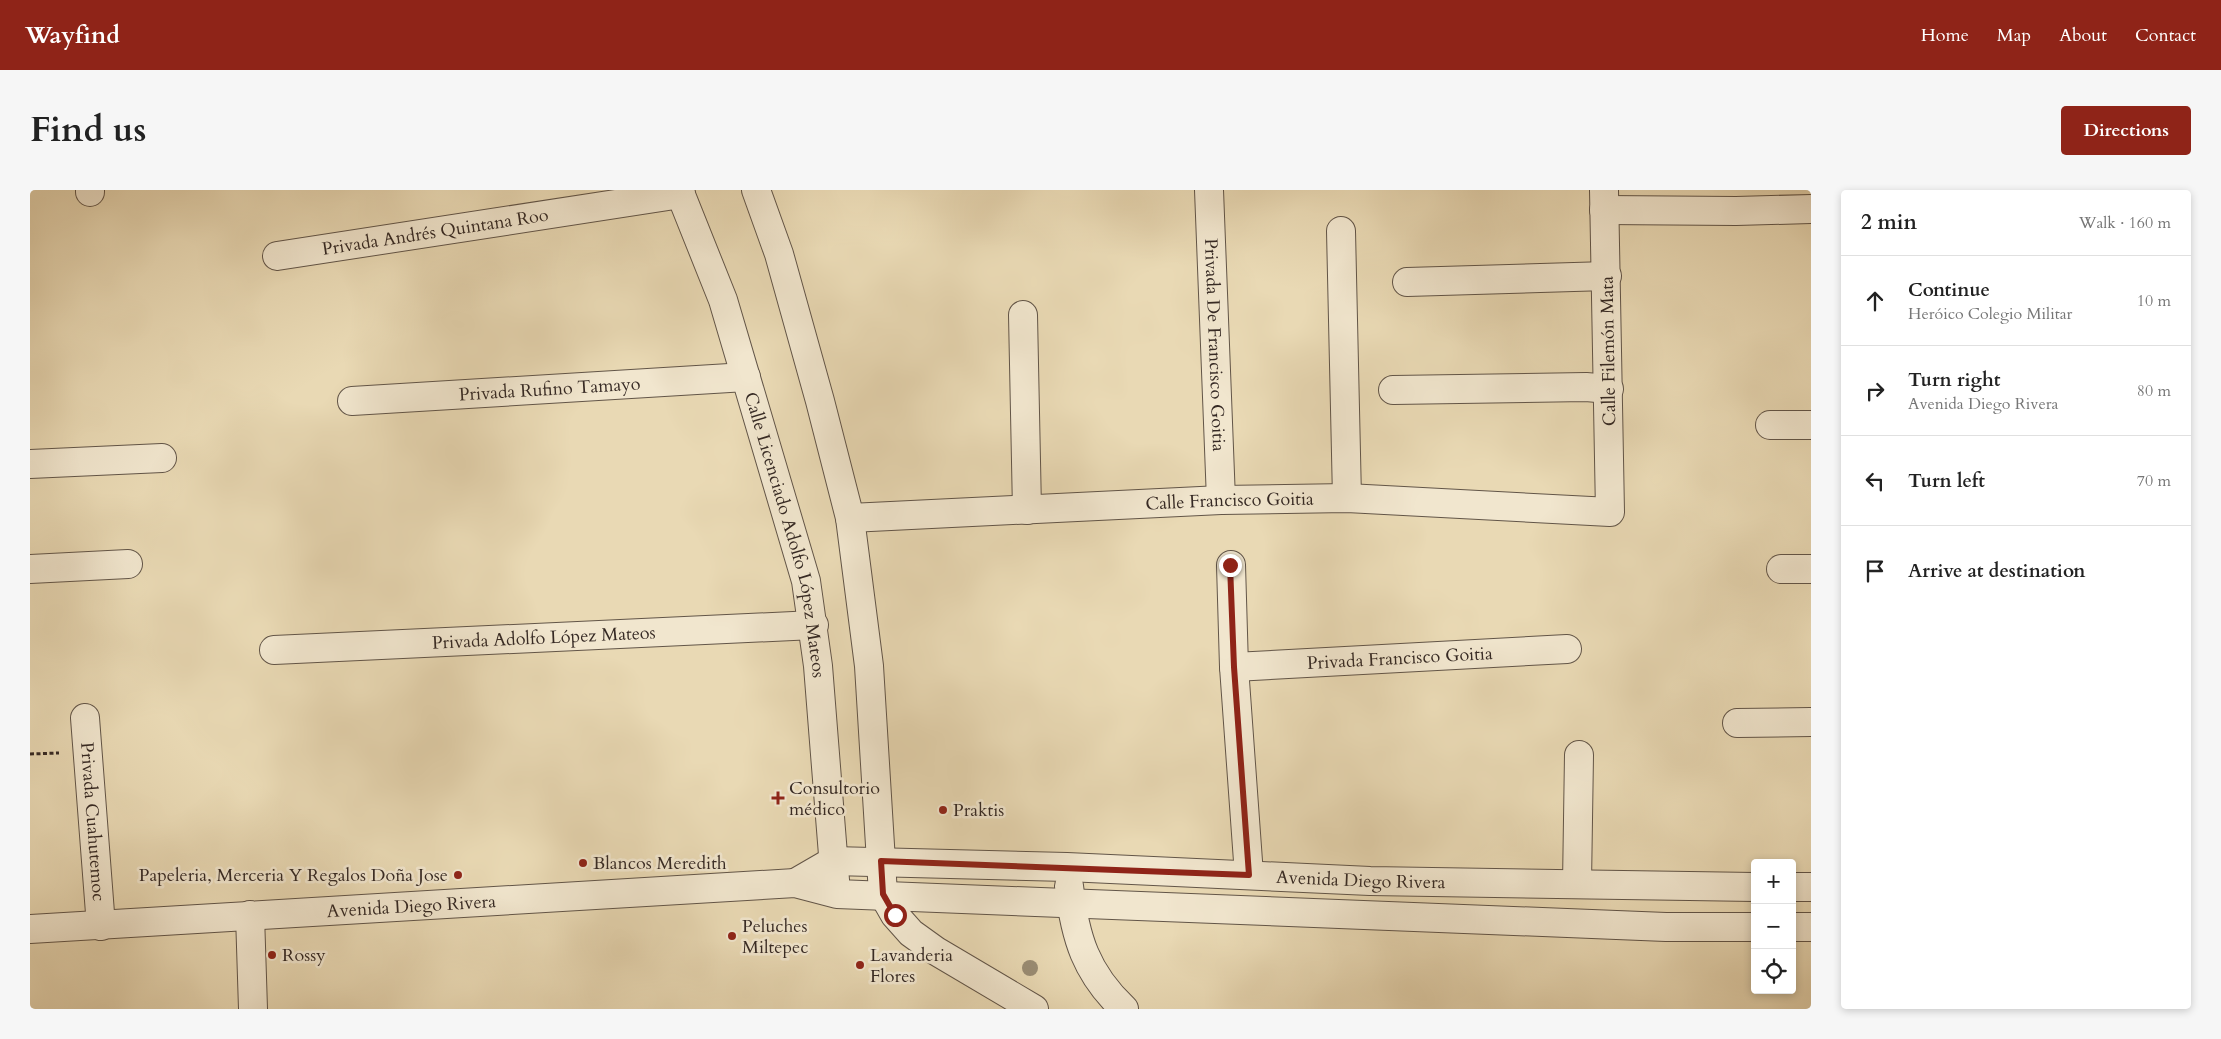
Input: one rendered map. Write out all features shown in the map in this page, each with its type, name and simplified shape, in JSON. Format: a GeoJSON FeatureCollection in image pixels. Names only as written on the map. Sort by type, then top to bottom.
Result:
{"type":"FeatureCollection","features":[{"type":"Feature","properties":{"kind":"street"},"geometry":{"type":"LineString","coordinates":[[756,190],[781,263],[820,401],[850,518],[869,666],[883,894],[895,915],[910,933],[936,951],[1034,1009]]}},
{"type":"Feature","properties":{"kind":"street","name":"Privada De Francisco Goitia"},"geometry":{"type":"LineString","coordinates":[[1209,190],[1221,500]]}},
{"type":"Feature","properties":{"kind":"street","name":"Privada Andrés Quintana Roo"},"geometry":{"type":"LineString","coordinates":[[277,256],[680,192]]}},
{"type":"Feature","properties":{"kind":"street","name":"Calle Licenciado Adolfo López Mateos"},"geometry":{"type":"LineString","coordinates":[[680,192],[724,300],[806,581],[814,625],[837,894]]}},
{"type":"Feature","properties":{"kind":"street"},"geometry":{"type":"LineString","coordinates":[[1604,200],[1736,200],[1811,209]]}},
{"type":"Feature","properties":{"kind":"street","name":"Calle Filemón Mata"},"geometry":{"type":"LineString","coordinates":[[1604,200],[1607,276],[1610,512]]}},
{"type":"Feature","properties":{"kind":"street"},"geometry":{"type":"LineString","coordinates":[[1341,231],[1347,498]]}},
{"type":"Feature","properties":{"kind":"street"},"geometry":{"type":"LineString","coordinates":[[1407,282],[1607,276]]}},
{"type":"Feature","properties":{"kind":"street"},"geometry":{"type":"LineString","coordinates":[[1023,315],[1027,510]]}},
{"type":"Feature","properties":{"kind":"street","name":"Privada Rufino Tamayo"},"geometry":{"type":"LineString","coordinates":[[352,401],[746,377]]}},
{"type":"Feature","properties":{"kind":"street"},"geometry":{"type":"LineString","coordinates":[[1393,390],[1586,387],[1609,389]]}},
{"type":"Feature","properties":{"kind":"street"},"geometry":{"type":"LineString","coordinates":[[1770,425],[1811,425]]}},
{"type":"Feature","properties":{"kind":"street"},"geometry":{"type":"LineString","coordinates":[[30,464],[162,458]]}},
{"type":"Feature","properties":{"kind":"street","name":"Calle Francisco Goitia"},"geometry":{"type":"LineString","coordinates":[[850,518],[1221,500],[1347,498],[1610,512]]}},
{"type":"Feature","properties":{"kind":"street"},"geometry":{"type":"LineString","coordinates":[[30,569],[128,564]]}},
{"type":"Feature","properties":{"kind":"street"},"geometry":{"type":"LineString","coordinates":[[1230,565],[1234,667],[1249,875]]}},
{"type":"Feature","properties":{"kind":"street"},"geometry":{"type":"LineString","coordinates":[[1781,569],[1811,569]]}},
{"type":"Feature","properties":{"kind":"street","name":"Privada Adolfo López Mateos"},"geometry":{"type":"LineString","coordinates":[[274,650],[814,625]]}},
{"type":"Feature","properties":{"kind":"street","name":"Privada Francisco Goitia"},"geometry":{"type":"LineString","coordinates":[[1234,667],[1567,649]]}},
{"type":"Feature","properties":{"kind":"street","name":"Privada Cuahutemoc"},"geometry":{"type":"LineString","coordinates":[[85,718],[101,926]]}},
{"type":"Feature","properties":{"kind":"street"},"geometry":{"type":"LineString","coordinates":[[1737,723],[1811,722]]}},
{"type":"Feature","properties":{"kind":"street"},"geometry":{"type":"LineString","coordinates":[[1577,884],[1579,755]]}},
{"type":"Feature","properties":{"kind":"street","name":"Avenida Diego Rivera"},"geometry":{"type":"LineString","coordinates":[[794,883],[833,861],[881,861],[1067,867],[1370,881],[1751,887]]}},
{"type":"Feature","properties":{"kind":"street"},"geometry":{"type":"LineString","coordinates":[[1067,867],[1071,903],[1079,942],[1088,966],[1108,993],[1124,1009]]}},
{"type":"Feature","properties":{"kind":"street"},"geometry":{"type":"LineString","coordinates":[[1369,915],[1370,881]]}},
{"type":"Feature","properties":{"kind":"street","name":"Avenida Diego Rivera"},"geometry":{"type":"LineString","coordinates":[[30,929],[794,883],[837,894],[883,894],[1666,927],[1751,927]]}},
{"type":"Feature","properties":{"kind":"street"},"geometry":{"type":"LineString","coordinates":[[1796,887],[1811,887]]}},
{"type":"Feature","properties":{"kind":"street"},"geometry":{"type":"LineString","coordinates":[[250,915],[253,1009]]}},
{"type":"Feature","properties":{"kind":"street"},"geometry":{"type":"LineString","coordinates":[[1796,927],[1811,927]]}},
{"type":"Feature","properties":{"kind":"place","name":"Consultorio médico"},"geometry":{"type":"Point","coordinates":[778,798]}},
{"type":"Feature","properties":{"kind":"place","name":"Praktis"},"geometry":{"type":"Point","coordinates":[943,810]}},
{"type":"Feature","properties":{"kind":"place","name":"Blancos Meredith"},"geometry":{"type":"Point","coordinates":[583,863]}},
{"type":"Feature","properties":{"kind":"place","name":"Papeleria, Merceria Y Regalos Doña Jose"},"geometry":{"type":"Point","coordinates":[458,875]}},
{"type":"Feature","properties":{"kind":"place","name":"Peluches Miltepec"},"geometry":{"type":"Point","coordinates":[732,936]}},
{"type":"Feature","properties":{"kind":"place","name":"Rossy"},"geometry":{"type":"Point","coordinates":[272,955]}},
{"type":"Feature","properties":{"kind":"place","name":"Lavanderia Flores"},"geometry":{"type":"Point","coordinates":[860,965]}},
{"type":"Feature","properties":{"kind":"route"},"geometry":{"type":"LineString","coordinates":[[895,915],[883,894],[881,861],[1249,875],[1234,667],[1230,565]]}}]}
